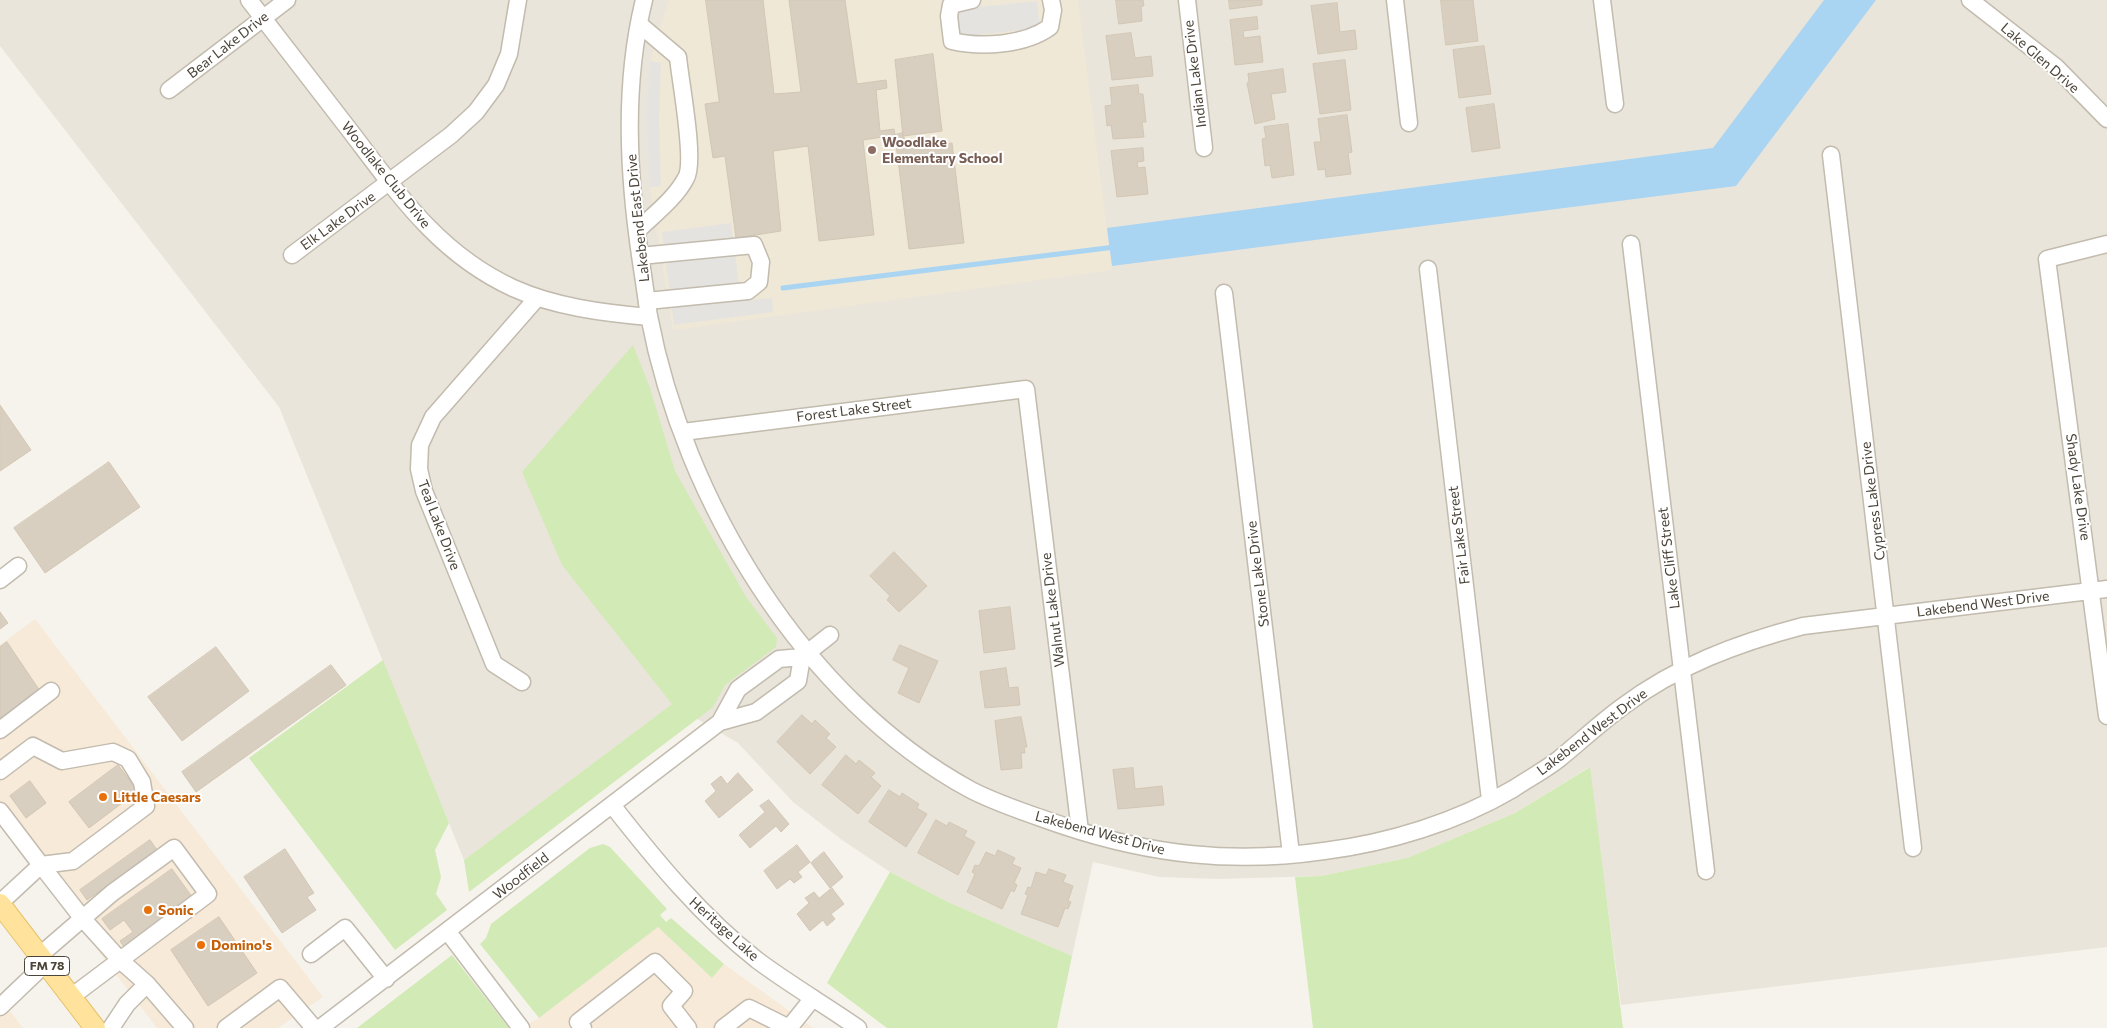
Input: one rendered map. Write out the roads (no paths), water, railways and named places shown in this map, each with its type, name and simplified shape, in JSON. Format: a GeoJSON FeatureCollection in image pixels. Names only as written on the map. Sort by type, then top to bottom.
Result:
{"type":"FeatureCollection","features":[{"type":"Feature","properties":{"kind":"main road","name":"FM 78"},"geometry":{"type":"LineString","coordinates":[[0,903],[95,1028]]}},
{"type":"Feature","properties":{"kind":"street","name":"Woodlake Club Drive"},"geometry":{"type":"LineString","coordinates":[[249,0],[415,215],[460,257],[485,274],[537,298],[613,314],[748,290],[759,282],[761,262],[754,245],[640,256]]}},
{"type":"Feature","properties":{"kind":"street","name":"Bear Lake Drive"},"geometry":{"type":"LineString","coordinates":[[169,90],[287,0]]}},
{"type":"Feature","properties":{"kind":"street","name":"Elk Lake Drive"},"geometry":{"type":"LineString","coordinates":[[292,255],[390,183],[458,130],[476,112],[496,85],[509,54],[518,0]]}},
{"type":"Feature","properties":{"kind":"street","name":"Lakebend East Drive"},"geometry":{"type":"LineString","coordinates":[[644,0],[631,75],[629,132],[637,231],[648,309],[683,432]]}},
{"type":"Feature","properties":{"kind":"street"},"geometry":{"type":"LineString","coordinates":[[972,0],[951,5],[949,16],[952,41],[964,44],[1000,44],[1039,35],[1050,27],[1053,10],[1050,0]]}},
{"type":"Feature","properties":{"kind":"street","name":"Indian Lake Drive"},"geometry":{"type":"LineString","coordinates":[[1187,0],[1204,148]]}},
{"type":"Feature","properties":{"kind":"street"},"geometry":{"type":"LineString","coordinates":[[1394,0],[1409,123]]}},
{"type":"Feature","properties":{"kind":"street"},"geometry":{"type":"LineString","coordinates":[[1602,0],[1615,104]]}},
{"type":"Feature","properties":{"kind":"street","name":"Lake Glen Drive"},"geometry":{"type":"LineString","coordinates":[[1970,0],[2056,67],[2107,119]]}},
{"type":"Feature","properties":{"kind":"street"},"geometry":{"type":"LineString","coordinates":[[637,231],[677,191],[687,176],[690,159],[678,56],[639,24]]}},
{"type":"Feature","properties":{"kind":"street","name":"Cypress Lake Drive"},"geometry":{"type":"LineString","coordinates":[[1831,155],[1913,848]]}},
{"type":"Feature","properties":{"kind":"street","name":"Lake Cliff Street"},"geometry":{"type":"LineString","coordinates":[[1631,244],[1706,872]]}},
{"type":"Feature","properties":{"kind":"street","name":"Shady Lake Drive"},"geometry":{"type":"LineString","coordinates":[[2107,244],[2047,258],[2100,590],[2107,716]]}},
{"type":"Feature","properties":{"kind":"street","name":"Fair Lake Street"},"geometry":{"type":"LineString","coordinates":[[1428,269],[1490,800]]}},
{"type":"Feature","properties":{"kind":"street","name":"Stone Lake Drive"},"geometry":{"type":"LineString","coordinates":[[1224,293],[1291,854]]}},
{"type":"Feature","properties":{"kind":"street","name":"Teal Lake Drive"},"geometry":{"type":"LineString","coordinates":[[522,682],[494,664],[424,491],[419,469],[420,445],[433,417],[537,298]]}},
{"type":"Feature","properties":{"kind":"street","name":"Forest Lake Street"},"geometry":{"type":"LineString","coordinates":[[683,432],[1026,388]]}},
{"type":"Feature","properties":{"kind":"street","name":"Walnut Lake Drive"},"geometry":{"type":"LineString","coordinates":[[1026,388],[1080,831]]}},
{"type":"Feature","properties":{"kind":"street","name":"Lakebend West Drive"},"geometry":{"type":"LineString","coordinates":[[683,432],[701,480],[735,547],[775,611],[805,655],[878,725],[923,759],[973,791],[1025,813],[1128,844],[1189,855],[1262,857],[1325,851],[1383,840],[1439,822],[1508,792],[1556,762],[1625,704],[1682,668],[1758,637],[1803,626],[2100,590]]}},
{"type":"Feature","properties":{"kind":"street"},"geometry":{"type":"LineString","coordinates":[[0,580],[18,566]]}},
{"type":"Feature","properties":{"kind":"street"},"geometry":{"type":"LineString","coordinates":[[805,655],[830,635]]}},
{"type":"Feature","properties":{"kind":"street","name":"Woodfield"},"geometry":{"type":"LineString","coordinates":[[320,1028],[448,932],[720,722],[756,712],[798,681],[805,655],[779,659],[738,689],[720,722]]}},
{"type":"Feature","properties":{"kind":"street"},"geometry":{"type":"LineString","coordinates":[[0,730],[51,691]]}},
{"type":"Feature","properties":{"kind":"street"},"geometry":{"type":"LineString","coordinates":[[0,771],[33,746],[62,761],[114,752],[128,759],[142,782],[146,806],[73,861],[41,865],[0,903]]}},
{"type":"Feature","properties":{"kind":"street","name":"Heritage Lake"},"geometry":{"type":"LineString","coordinates":[[612,805],[656,861],[704,913],[757,960],[858,1028]]}},
{"type":"Feature","properties":{"kind":"street"},"geometry":{"type":"LineString","coordinates":[[0,813],[83,918],[120,960],[147,984],[185,1028]]}},
{"type":"Feature","properties":{"kind":"street"},"geometry":{"type":"LineString","coordinates":[[0,1007],[42,959],[83,918],[174,848],[208,894],[71,997]]}},
{"type":"Feature","properties":{"kind":"street"},"geometry":{"type":"LineString","coordinates":[[311,954],[345,928],[386,978]]}},
{"type":"Feature","properties":{"kind":"street"},"geometry":{"type":"LineString","coordinates":[[448,932],[520,1028]]}},
{"type":"Feature","properties":{"kind":"street"},"geometry":{"type":"LineString","coordinates":[[583,1028],[578,1022],[655,962],[684,991],[671,1006],[688,1028]]}},
{"type":"Feature","properties":{"kind":"street"},"geometry":{"type":"LineString","coordinates":[[111,1028],[127,1004],[147,984]]}},
{"type":"Feature","properties":{"kind":"street"},"geometry":{"type":"LineString","coordinates":[[226,1028],[280,988],[314,1028]]}},
{"type":"Feature","properties":{"kind":"street"},"geometry":{"type":"LineString","coordinates":[[723,1028],[749,1008],[789,1028],[813,998]]}},
{"type":"Feature","properties":{"kind":"water"},"geometry":{"type":"Polygon","coordinates":[[[1824,0],[1876,0],[1736,186],[1112,266],[1107,228],[1713,148],[1824,0]]]}},
{"type":"Feature","properties":{"kind":"waterway"},"geometry":{"type":"LineString","coordinates":[[783,288],[1115,247]]}},
{"type":"Feature","properties":{"kind":"place","name":"Woodlake Elementary School"},"geometry":{"type":"Point","coordinates":[872,150]}},
{"type":"Feature","properties":{"kind":"place","name":"Little Caesars"},"geometry":{"type":"Point","coordinates":[103,797]}},
{"type":"Feature","properties":{"kind":"place","name":"Sonic"},"geometry":{"type":"Point","coordinates":[148,910]}},
{"type":"Feature","properties":{"kind":"place","name":"Domino's"},"geometry":{"type":"Point","coordinates":[201,945]}}]}
